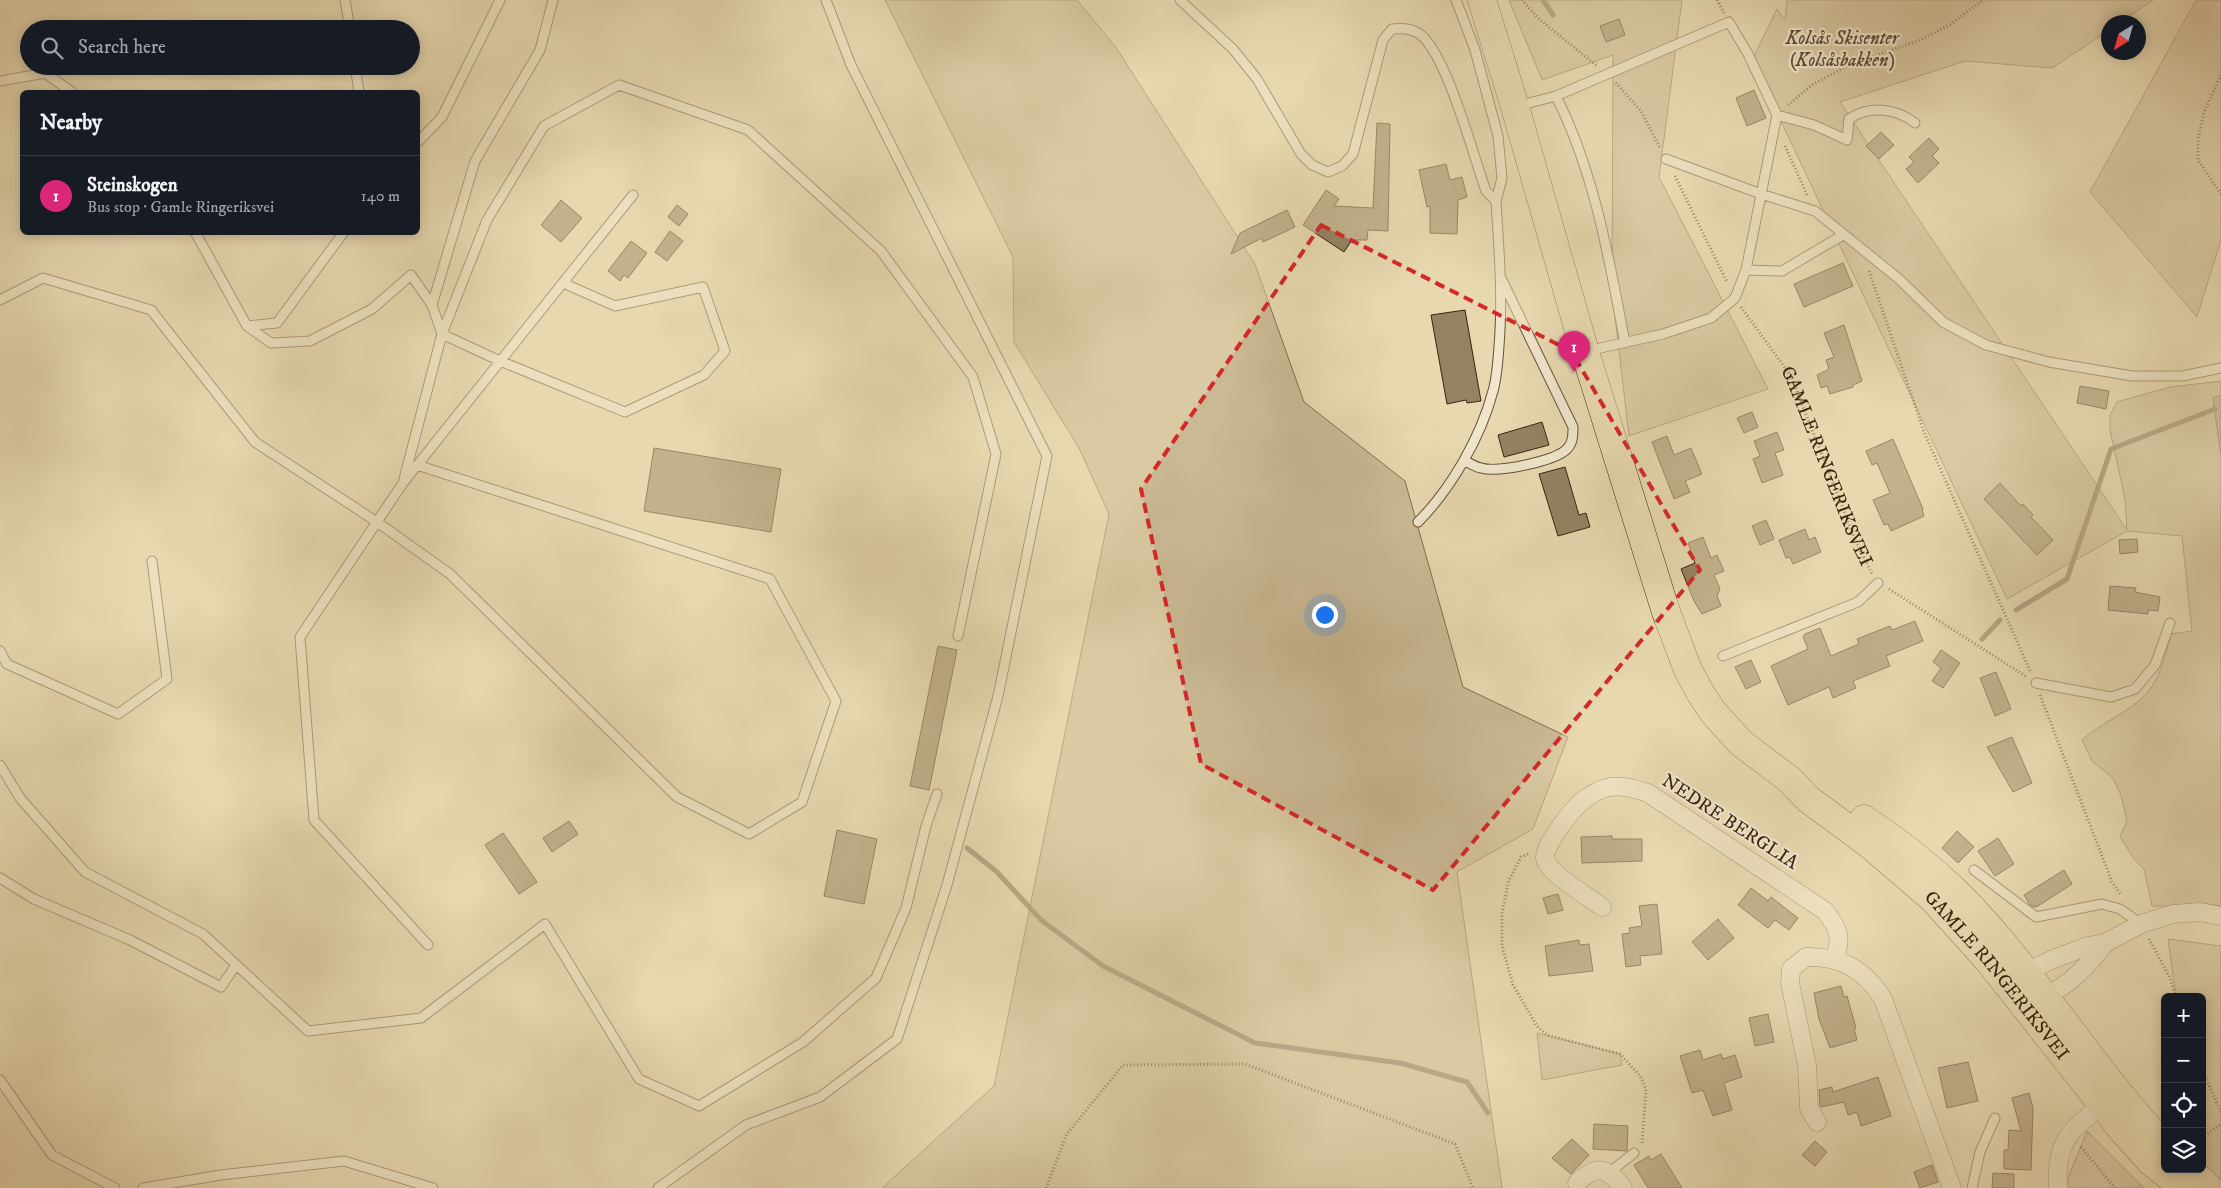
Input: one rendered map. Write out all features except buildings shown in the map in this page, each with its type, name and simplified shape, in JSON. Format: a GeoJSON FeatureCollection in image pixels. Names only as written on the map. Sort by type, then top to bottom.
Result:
{"type":"FeatureCollection","features":[{"type":"Feature","properties":{"kind":"main road","name":"GAMLE RINGERIKSVEI"},"geometry":{"type":"LineString","coordinates":[[1482,0],[1515,106],[1585,352],[1666,612],[1688,670],[1701,694],[1728,730],[1757,757],[1790,780],[1808,799],[1869,844],[1933,899],[1966,933],[2029,989],[2111,1098],[2161,1142]]}},
{"type":"Feature","properties":{"kind":"main road","name":"GAMLE RINGERIKSVEI"},"geometry":{"type":"LineString","coordinates":[[2111,1098],[2124,1132],[2151,1162],[2184,1188]]}},
{"type":"Feature","properties":{"kind":"main road"},"geometry":{"type":"LineString","coordinates":[[2192,1173],[2209,1188]]}},
{"type":"Feature","properties":{"kind":"street","name":"NEDRE BERGLIA"},"geometry":{"type":"LineString","coordinates":[[1547,845],[1578,804],[1597,792],[1611,787],[1629,787],[1648,793],[1825,911],[1839,934],[1839,948],[1834,959]]}},
{"type":"Feature","properties":{"kind":"street"},"geometry":{"type":"LineString","coordinates":[[1547,845],[1544,856],[1549,868],[1602,907]]}},
{"type":"Feature","properties":{"kind":"street"},"geometry":{"type":"LineString","coordinates":[[2029,989],[2051,960],[2088,946],[2105,943],[2141,924],[2173,914],[2200,912],[2221,916]]}},
{"type":"Feature","properties":{"kind":"street"},"geometry":{"type":"LineString","coordinates":[[2029,989],[2093,961],[2105,943]]}},
{"type":"Feature","properties":{"kind":"street"},"geometry":{"type":"LineString","coordinates":[[1817,1122],[1809,1108],[1808,1065],[1792,1000],[1791,969],[1797,962],[1806,957],[1834,959],[1851,965],[1866,976],[1883,999],[1952,1188]]}},
{"type":"Feature","properties":{"kind":"street"},"geometry":{"type":"LineString","coordinates":[[2058,1188],[2057,1167],[2062,1144],[2073,1129],[2111,1098]]}},
{"type":"Feature","properties":{"kind":"street"},"geometry":{"type":"LineString","coordinates":[[1577,1183],[1588,1173],[1602,1170],[1610,1172],[1623,1188]]}},
{"type":"Feature","properties":{"kind":"lane"},"geometry":{"type":"LineString","coordinates":[[345,0],[348,20]]}},
{"type":"Feature","properties":{"kind":"lane"},"geometry":{"type":"LineString","coordinates":[[420,140],[442,117],[500,0]]}},
{"type":"Feature","properties":{"kind":"lane"},"geometry":{"type":"LineString","coordinates":[[432,305],[475,161],[540,50],[553,0]]}},
{"type":"Feature","properties":{"kind":"lane"},"geometry":{"type":"LineString","coordinates":[[658,1188],[746,1125],[820,1097],[897,1039],[947,885],[998,696],[1047,456],[850,65],[826,0]]}},
{"type":"Feature","properties":{"kind":"lane"},"geometry":{"type":"LineString","coordinates":[[1180,0],[1233,49],[1257,80],[1300,154],[1312,165],[1328,172],[1342,166],[1353,154],[1383,40],[1392,29],[1405,27],[1420,35],[1432,49],[1452,91],[1486,190],[1496,201]]}},
{"type":"Feature","properties":{"kind":"lane"},"geometry":{"type":"LineString","coordinates":[[1418,522],[1442,497],[1464,460],[1485,415],[1494,391],[1499,339],[1502,279],[1496,201],[1502,178],[1498,136],[1475,50],[1456,0]]}},
{"type":"Feature","properties":{"kind":"lane"},"geometry":{"type":"LineString","coordinates":[[1515,106],[1556,96],[1609,75],[1729,22],[1748,54],[1777,115],[1746,270],[1735,298],[1711,318],[1663,334],[1585,352]]}},
{"type":"Feature","properties":{"kind":"lane"},"geometry":{"type":"LineString","coordinates":[[0,81],[34,75]]}},
{"type":"Feature","properties":{"kind":"lane"},"geometry":{"type":"LineString","coordinates":[[48,75],[69,90]]}},
{"type":"Feature","properties":{"kind":"lane"},"geometry":{"type":"LineString","coordinates":[[356,75],[359,90]]}},
{"type":"Feature","properties":{"kind":"lane"},"geometry":{"type":"LineString","coordinates":[[403,483],[442,334],[487,220],[544,126],[619,85],[748,130],[881,251],[974,377],[996,454],[958,636]]}},
{"type":"Feature","properties":{"kind":"lane"},"geometry":{"type":"LineString","coordinates":[[1556,96],[1573,130],[1603,226],[1625,343]]}},
{"type":"Feature","properties":{"kind":"lane"},"geometry":{"type":"LineString","coordinates":[[1777,115],[1814,126],[1847,140],[1849,119],[1867,110],[1892,112],[1915,123]]}},
{"type":"Feature","properties":{"kind":"lane"},"geometry":{"type":"LineString","coordinates":[[1666,159],[1761,194],[1815,211],[1899,279],[1943,322],[1986,346],[2049,362],[2132,376],[2183,376],[2221,368]]}},
{"type":"Feature","properties":{"kind":"lane"},"geometry":{"type":"LineString","coordinates":[[428,945],[314,820],[300,637],[403,483],[633,195]]}},
{"type":"Feature","properties":{"kind":"lane"},"geometry":{"type":"LineString","coordinates":[[196,235],[247,326],[271,343],[310,341],[372,309],[411,275],[432,305],[442,334],[500,361],[625,412],[704,375],[725,351],[703,287],[615,306],[563,282]]}},
{"type":"Feature","properties":{"kind":"lane"},"geometry":{"type":"LineString","coordinates":[[247,326],[278,323],[342,235]]}},
{"type":"Feature","properties":{"kind":"lane"},"geometry":{"type":"LineString","coordinates":[[1746,270],[1782,271],[1843,235]]}},
{"type":"Feature","properties":{"kind":"lane"},"geometry":{"type":"LineString","coordinates":[[0,300],[43,278],[151,310],[255,442],[377,522],[450,574],[677,797],[749,834],[802,802],[836,701],[770,579],[417,465]]}},
{"type":"Feature","properties":{"kind":"lane"},"geometry":{"type":"LineString","coordinates":[[1464,460],[1482,469],[1504,468],[1555,456],[1567,449],[1572,440],[1573,427],[1502,279]]}},
{"type":"Feature","properties":{"kind":"lane"},"geometry":{"type":"LineString","coordinates":[[0,651],[7,664],[118,714],[167,679],[152,561]]}},
{"type":"Feature","properties":{"kind":"lane"},"geometry":{"type":"LineString","coordinates":[[1723,656],[1858,602],[1878,583]]}},
{"type":"Feature","properties":{"kind":"lane"},"geometry":{"type":"LineString","coordinates":[[2036,683],[2110,697],[2135,689],[2155,665],[2170,623]]}},
{"type":"Feature","properties":{"kind":"lane"},"geometry":{"type":"LineString","coordinates":[[0,765],[20,798],[85,872],[203,934],[308,1031],[421,1018],[546,924],[639,1079],[699,1106],[804,1042],[876,978],[906,908],[926,826],[937,794]]}},
{"type":"Feature","properties":{"kind":"lane"},"geometry":{"type":"LineString","coordinates":[[1974,870],[2036,917],[2102,904],[2120,909],[2141,924]]}},
{"type":"Feature","properties":{"kind":"lane"},"geometry":{"type":"LineString","coordinates":[[0,878],[34,899],[130,940],[221,987],[236,964]]}},
{"type":"Feature","properties":{"kind":"lane"},"geometry":{"type":"LineString","coordinates":[[0,1080],[52,1155],[115,1188]]}},
{"type":"Feature","properties":{"kind":"lane"},"geometry":{"type":"LineString","coordinates":[[1972,1188],[1980,1152],[1995,1118]]}},
{"type":"Feature","properties":{"kind":"lane"},"geometry":{"type":"LineString","coordinates":[[1610,1172],[1634,1153]]}},
{"type":"Feature","properties":{"kind":"lane"},"geometry":{"type":"LineString","coordinates":[[143,1188],[222,1175],[344,1161],[433,1188]]}},
{"type":"Feature","properties":{"kind":"path","name":"GAMLE RINGERIKSVEI"},"geometry":{"type":"LineString","coordinates":[[1522,0],[1538,18],[1609,75],[1641,111],[1735,298],[1791,376],[1869,570],[1878,583],[2036,683]]}},
{"type":"Feature","properties":{"kind":"path"},"geometry":{"type":"LineString","coordinates":[[1815,211],[1786,151],[1777,115],[1812,85],[1847,66],[1920,40],[1951,24],[1983,0]]}},
{"type":"Feature","properties":{"kind":"path"},"geometry":{"type":"LineString","coordinates":[[2221,75],[2204,112],[2198,140],[2198,160],[2221,194]]}},
{"type":"Feature","properties":{"kind":"path"},"geometry":{"type":"LineString","coordinates":[[1862,248],[1924,432],[2036,683],[2112,882],[2141,924],[2170,978],[2175,993]]}},
{"type":"Feature","properties":{"kind":"path"},"geometry":{"type":"LineString","coordinates":[[1547,845],[1522,857],[1509,880],[1502,913],[1502,946],[1513,985],[1537,1026],[1547,1035],[1620,1054],[1640,1076],[1646,1088],[1642,1147]]}},
{"type":"Feature","properties":{"kind":"path"},"geometry":{"type":"LineString","coordinates":[[1046,1188],[1067,1134],[1123,1065],[1208,1064],[1245,1064],[1455,1144],[1473,1188]]}},
{"type":"Feature","properties":{"kind":"path"},"geometry":{"type":"LineString","coordinates":[[2206,1079],[2221,1112]]}},
{"type":"Feature","properties":{"kind":"path"},"geometry":{"type":"LineString","coordinates":[[2206,1135],[2221,1124]]}},
{"type":"Feature","properties":{"kind":"path"},"geometry":{"type":"LineString","coordinates":[[2073,1129],[2082,1148],[2115,1188]]}},
{"type":"Feature","properties":{"kind":"highlighted area"},"geometry":{"type":"Polygon","coordinates":[[[1321,225],[1571,351],[1700,570],[1433,890],[1201,764],[1141,489],[1321,225]]]}},
{"type":"Feature","properties":{"kind":"green space"},"geometry":{"type":"Polygon","coordinates":[[[885,0],[1077,0],[1115,46],[1255,264],[1304,402],[1405,481],[1463,687],[1568,737],[1533,829],[1457,872],[1502,1188],[882,1188],[994,1086],[1109,514],[1079,448],[1014,342],[1013,257],[885,0]]]}},
{"type":"Feature","properties":{"kind":"green space"},"geometry":{"type":"Polygon","coordinates":[[[1509,0],[1682,0],[1659,177],[1768,389],[1629,436],[1612,291],[1613,55],[1542,80],[1509,0]]]}},
{"type":"Feature","properties":{"kind":"green space","name":"Kolsås Skisenter (Kolsåsbakken)"},"geometry":{"type":"Polygon","coordinates":[[[1787,0],[2153,0],[2131,15],[2101,15],[2101,36],[2052,68],[1965,61],[1840,102],[2127,530],[2125,499],[2110,430],[2110,415],[2117,402],[2170,387],[2221,381],[2221,395],[2213,398],[2221,456],[2221,906],[2195,904],[2152,906],[2144,869],[2134,859],[2120,837],[2127,821],[2121,795],[2112,777],[2092,761],[2082,740],[2147,694],[2157,678],[2171,634],[2192,631],[2182,536],[2127,531],[2007,599],[1752,60],[1777,9],[1785,20],[1787,0]]]}},
{"type":"Feature","properties":{"kind":"green space"},"geometry":{"type":"Polygon","coordinates":[[[2196,0],[2221,0],[2221,240],[2197,317],[2090,192],[2196,0]]]}},
{"type":"Feature","properties":{"kind":"green space"},"geometry":{"type":"Polygon","coordinates":[[[2168,939],[2221,946],[2221,1188],[2206,1173],[2206,993],[2175,993],[2168,939]]]}},
{"type":"Feature","properties":{"kind":"green space"},"geometry":{"type":"Polygon","coordinates":[[[1537,1033],[1620,1054],[1622,1065],[1542,1080],[1537,1033]]]}},
{"type":"Feature","properties":{"kind":"green space"},"geometry":{"type":"Polygon","coordinates":[[[2087,1131],[2145,1188],[2069,1188],[2068,1178],[2087,1131]]]}},
{"type":"Feature","properties":{"kind":"shaded area"},"geometry":{"type":"Polygon","coordinates":[[[2221,395],[2221,456],[2213,398],[2221,395]]]}},
{"type":"Feature","properties":{"kind":"waterway"},"geometry":{"type":"LineString","coordinates":[[1543,0],[1553,15]]}},
{"type":"Feature","properties":{"kind":"waterway"},"geometry":{"type":"LineString","coordinates":[[2016,610],[2067,579],[2111,449],[2215,409]]}},
{"type":"Feature","properties":{"kind":"waterway"},"geometry":{"type":"LineString","coordinates":[[1982,639],[2000,620]]}},
{"type":"Feature","properties":{"kind":"waterway"},"geometry":{"type":"LineString","coordinates":[[967,848],[997,872],[1041,920],[1103,966],[1255,1043],[1400,1063],[1467,1082],[1488,1113]]}},
{"type":"Feature","properties":{"kind":"place","name":"Steinskogen"},"geometry":{"type":"Point","coordinates":[1574,372]}}]}
